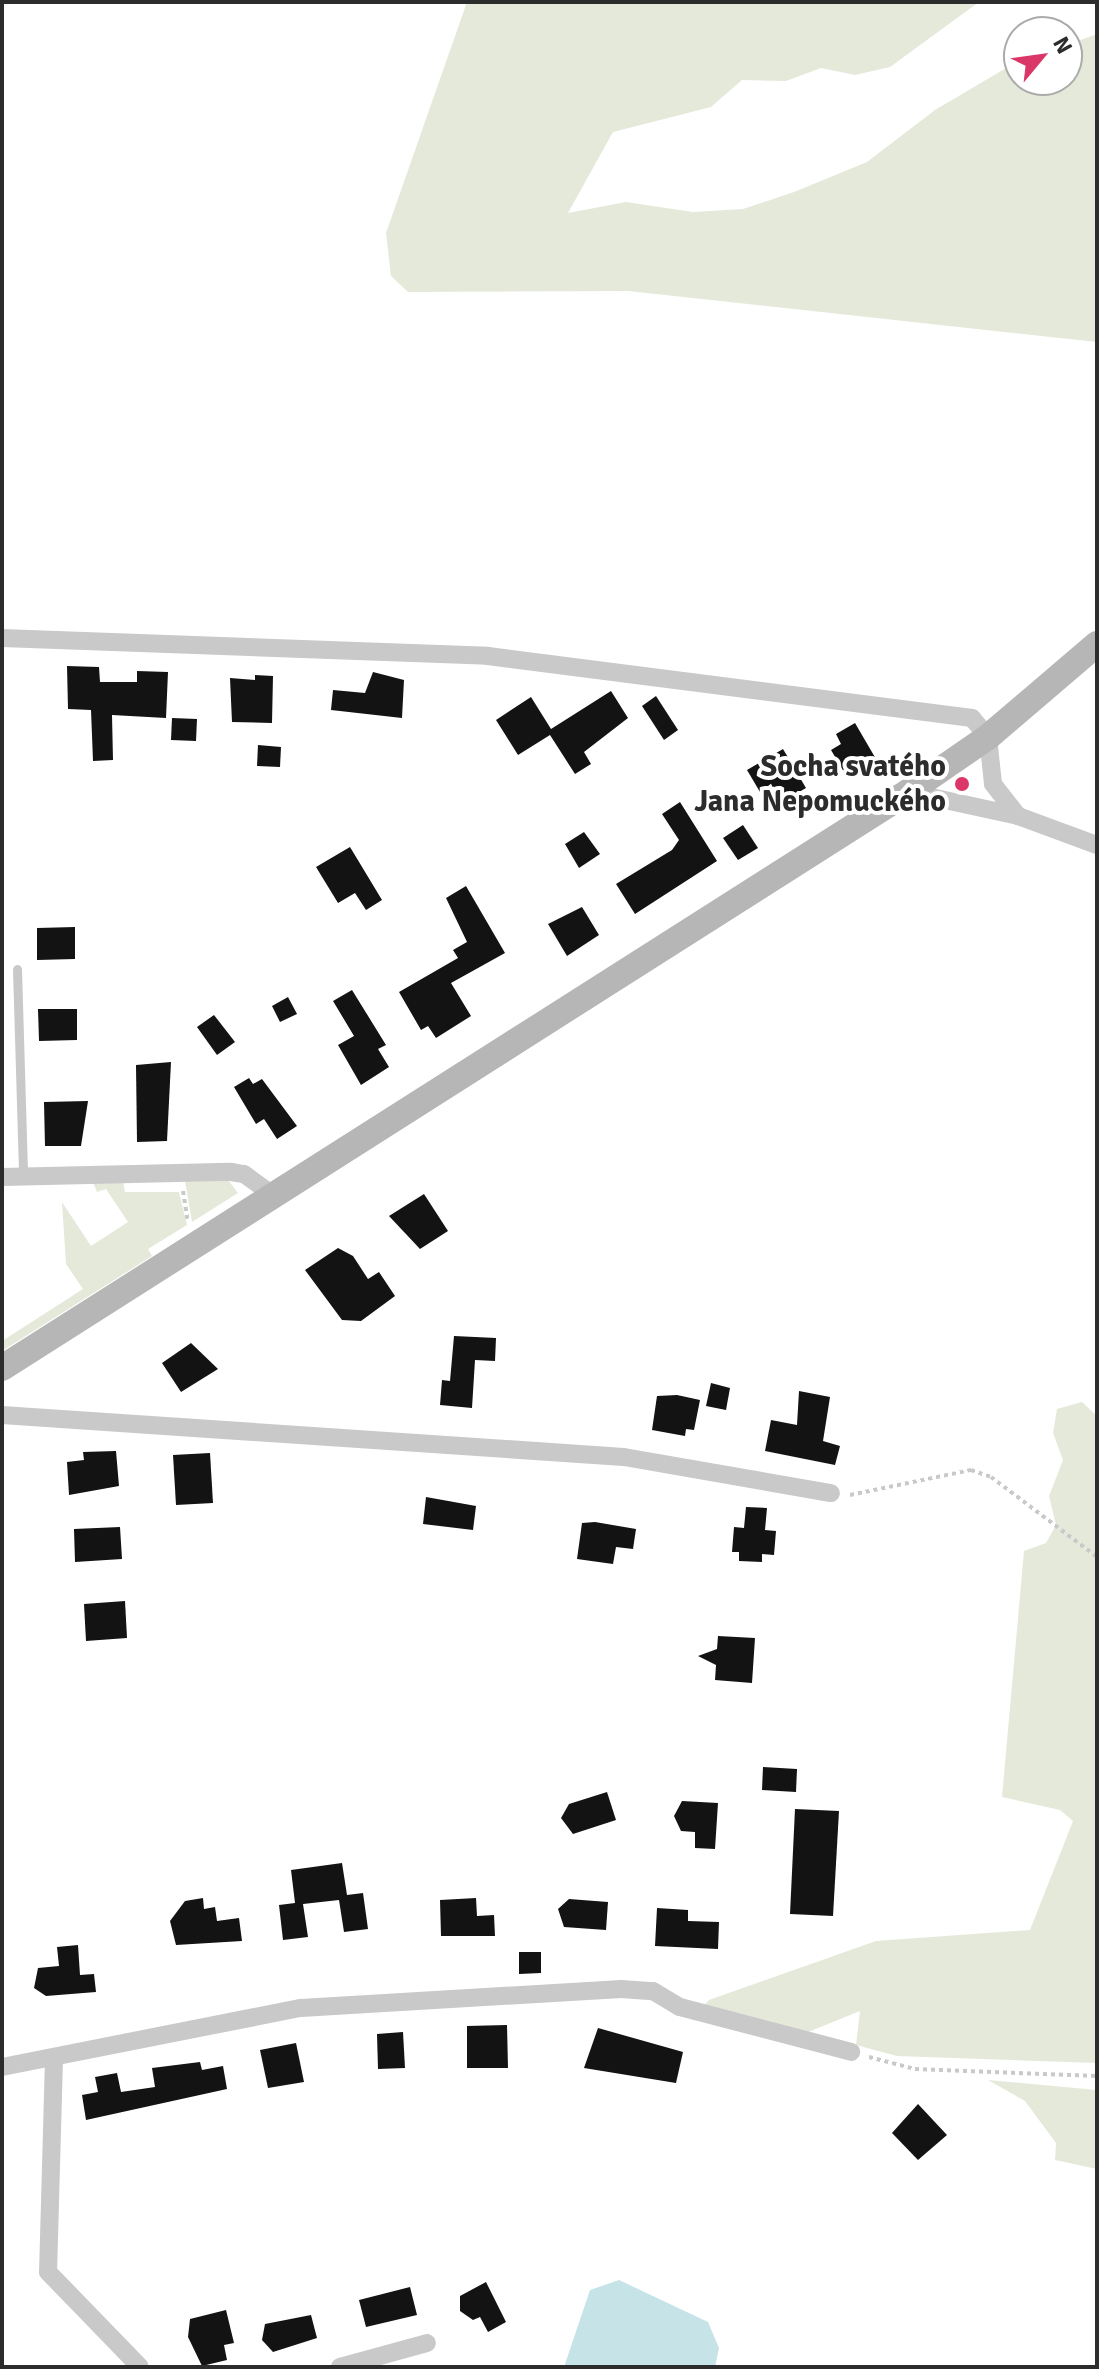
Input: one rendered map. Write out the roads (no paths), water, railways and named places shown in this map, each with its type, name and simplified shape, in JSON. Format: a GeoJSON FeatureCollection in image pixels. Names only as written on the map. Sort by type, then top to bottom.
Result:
{"type":"FeatureCollection","features":[{"type":"Feature","properties":{"kind":"street"},"geometry":{"type":"LineString","coordinates":[[2,638],[488,656],[972,718],[988,737],[993,784],[1018,816]]}},
{"type":"Feature","properties":{"kind":"street"},"geometry":{"type":"LineString","coordinates":[[2,1368],[908,792],[988,737],[1097,644]]}},
{"type":"Feature","properties":{"kind":"street"},"geometry":{"type":"LineString","coordinates":[[908,792],[1018,816],[1097,845]]}},
{"type":"Feature","properties":{"kind":"street"},"geometry":{"type":"LineString","coordinates":[[2,1177],[244,1174],[273,1195]]}},
{"type":"Feature","properties":{"kind":"street"},"geometry":{"type":"LineString","coordinates":[[2,1415],[624,1457],[831,1493]]}},
{"type":"Feature","properties":{"kind":"street"},"geometry":{"type":"LineString","coordinates":[[2,2067],[301,2008],[621,1989],[653,1991],[680,2007],[851,2052]]}},
{"type":"Feature","properties":{"kind":"street"},"geometry":{"type":"LineString","coordinates":[[54,2059],[48,2272],[140,2367]]}},
{"type":"Feature","properties":{"kind":"street"},"geometry":{"type":"LineString","coordinates":[[340,2367],[427,2343]]}},
{"type":"Feature","properties":{"kind":"lane"},"geometry":{"type":"LineString","coordinates":[[17,969],[23,1176]]}},
{"type":"Feature","properties":{"kind":"water"},"geometry":{"type":"Polygon","coordinates":[[[619,2280],[708,2322],[719,2348],[715,2367],[564,2367],[590,2290],[619,2280]]]}},
{"type":"Feature","properties":{"kind":"place","name":"Socha svatého Jana Nepomuckého"},"geometry":{"type":"Point","coordinates":[962,784]}}]}
